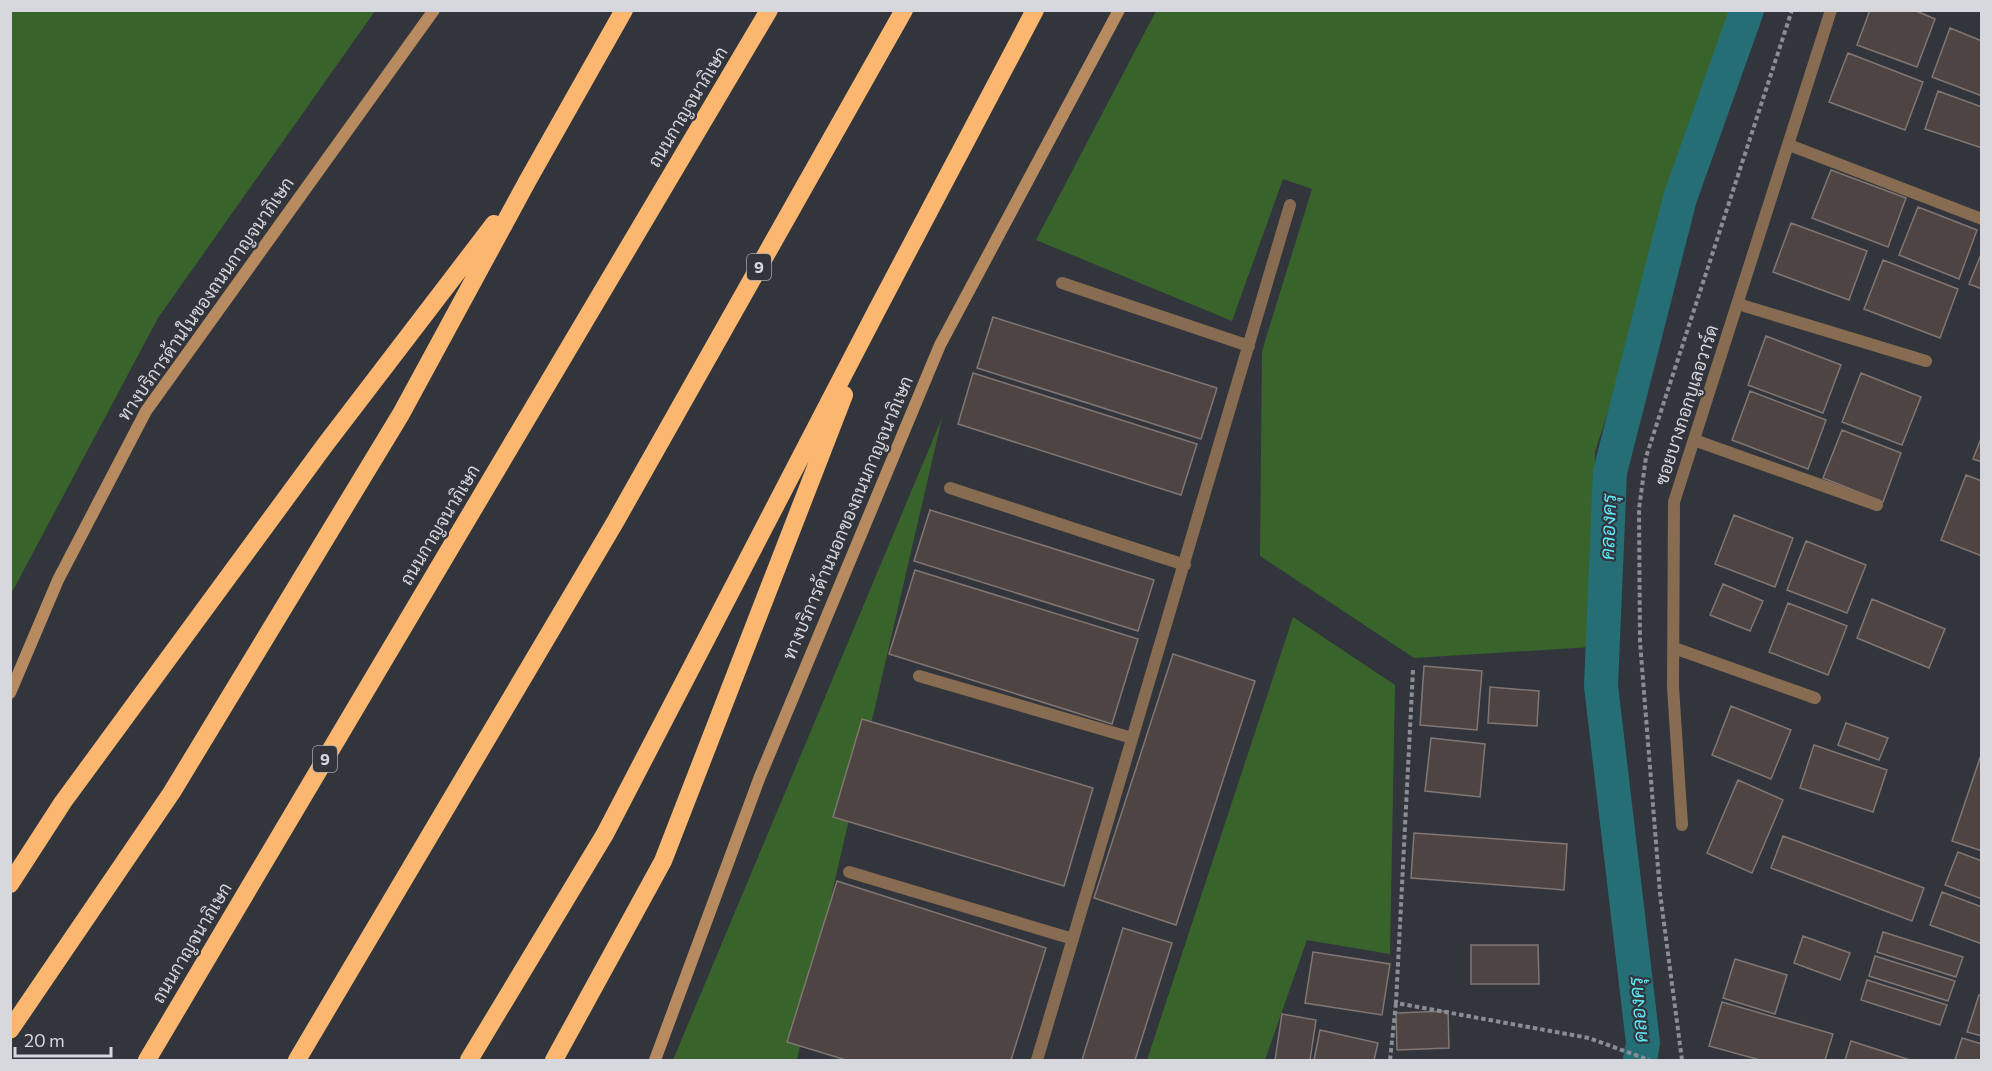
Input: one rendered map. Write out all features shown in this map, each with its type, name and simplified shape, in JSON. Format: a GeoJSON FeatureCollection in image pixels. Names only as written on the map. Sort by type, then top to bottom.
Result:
{"type":"FeatureCollection","features":[{"type":"Feature","properties":{"kind":"highway"},"geometry":{"type":"LineString","coordinates":[[10,1030],[178,782],[401,414],[528,180],[624,10]]}},
{"type":"Feature","properties":{"kind":"highway","name":"ถนนกาญจนาภิเษก"},"geometry":{"type":"LineString","coordinates":[[147,1060],[769,10]]}},
{"type":"Feature","properties":{"kind":"highway","name":"9"},"geometry":{"type":"LineString","coordinates":[[297,1060],[614,524],[904,10]]}},
{"type":"Feature","properties":{"kind":"highway"},"geometry":{"type":"LineString","coordinates":[[469,1060],[605,834],[1035,10]]}},
{"type":"Feature","properties":{"kind":"highway"},"geometry":{"type":"LineString","coordinates":[[10,884],[63,802],[317,455],[528,180]]}},
{"type":"Feature","properties":{"kind":"highway"},"geometry":{"type":"LineString","coordinates":[[554,1060],[663,861],[877,310]]}},
{"type":"Feature","properties":{"kind":"main road","name":"ทางบริการด้านในของถนนกาญจนาภิเษก"},"geometry":{"type":"LineString","coordinates":[[10,693],[58,580],[146,411],[434,10]]}},
{"type":"Feature","properties":{"kind":"main road","name":"ทางบริการด้านนอกของถนนกาญจนาภิเษก"},"geometry":{"type":"LineString","coordinates":[[655,1060],[759,779],[940,345],[1119,10]]}},
{"type":"Feature","properties":{"kind":"street","name":"ซอยบางกอกบูเลอวาร์ด"},"geometry":{"type":"LineString","coordinates":[[1682,825],[1673,687],[1674,502],[1832,10]]}},
{"type":"Feature","properties":{"kind":"street"},"geometry":{"type":"LineString","coordinates":[[1789,145],[1982,219]]}},
{"type":"Feature","properties":{"kind":"street"},"geometry":{"type":"LineString","coordinates":[[1037,1060],[1290,205]]}},
{"type":"Feature","properties":{"kind":"street"},"geometry":{"type":"LineString","coordinates":[[1062,283],[1249,346]]}},
{"type":"Feature","properties":{"kind":"street"},"geometry":{"type":"LineString","coordinates":[[1738,304],[1926,361]]}},
{"type":"Feature","properties":{"kind":"street"},"geometry":{"type":"LineString","coordinates":[[1694,440],[1877,505]]}},
{"type":"Feature","properties":{"kind":"street"},"geometry":{"type":"LineString","coordinates":[[950,488],[1185,565]]}},
{"type":"Feature","properties":{"kind":"street"},"geometry":{"type":"LineString","coordinates":[[1674,648],[1815,698]]}},
{"type":"Feature","properties":{"kind":"street"},"geometry":{"type":"LineString","coordinates":[[919,676],[1132,738]]}},
{"type":"Feature","properties":{"kind":"street"},"geometry":{"type":"LineString","coordinates":[[849,872],[1074,939]]}},
{"type":"Feature","properties":{"kind":"path"},"geometry":{"type":"LineString","coordinates":[[1390,1060],[1396,1004],[1413,670]]}},
{"type":"Feature","properties":{"kind":"path"},"geometry":{"type":"LineString","coordinates":[[1396,1004],[1589,1038],[1649,1060]]}},
{"type":"Feature","properties":{"kind":"green space"},"geometry":{"type":"Polygon","coordinates":[[[11,10],[375,11],[158,318],[11,594],[11,10]]]}},
{"type":"Feature","properties":{"kind":"green space"},"geometry":{"type":"Polygon","coordinates":[[[1156,11],[1737,11],[1595,452],[1591,647],[1414,658],[1260,556],[1262,351],[1312,189],[1283,179],[1232,321],[1036,240],[1156,11]]]}},
{"type":"Feature","properties":{"kind":"green space"},"geometry":{"type":"Polygon","coordinates":[[[942,418],[831,897],[797,1060],[673,1060],[942,418]]]}},
{"type":"Feature","properties":{"kind":"green space"},"geometry":{"type":"Polygon","coordinates":[[[1293,617],[1395,685],[1390,954],[1307,940],[1265,1060],[1147,1060],[1293,617]]]}},
{"type":"Feature","properties":{"kind":"building"},"geometry":{"type":"Polygon","coordinates":[[[1870,10],[1914,10],[1935,19],[1917,67],[1857,45],[1870,10]]]}},
{"type":"Feature","properties":{"kind":"building"},"geometry":{"type":"Polygon","coordinates":[[[1950,28],[1982,41],[1982,96],[1932,77],[1950,28]]]}},
{"type":"Feature","properties":{"kind":"building"},"geometry":{"type":"Polygon","coordinates":[[[1848,53],[1923,82],[1905,130],[1829,102],[1848,53]]]}},
{"type":"Feature","properties":{"kind":"building"},"geometry":{"type":"Polygon","coordinates":[[[1938,91],[1982,107],[1982,148],[1925,129],[1938,91]]]}},
{"type":"Feature","properties":{"kind":"building"},"geometry":{"type":"Polygon","coordinates":[[[1831,170],[1906,198],[1888,247],[1812,218],[1831,170]]]}},
{"type":"Feature","properties":{"kind":"building"},"geometry":{"type":"Polygon","coordinates":[[[1918,207],[1977,230],[1959,279],[1899,255],[1918,207]]]}},
{"type":"Feature","properties":{"kind":"building"},"geometry":{"type":"Polygon","coordinates":[[[1791,223],[1867,251],[1849,300],[1773,272],[1791,223]]]}},
{"type":"Feature","properties":{"kind":"building"},"geometry":{"type":"Polygon","coordinates":[[[1982,252],[1982,289],[1969,284],[1982,252]]]}},
{"type":"Feature","properties":{"kind":"building"},"geometry":{"type":"Polygon","coordinates":[[[1883,260],[1958,289],[1940,338],[1864,309],[1883,260]]]}},
{"type":"Feature","properties":{"kind":"building"},"geometry":{"type":"Polygon","coordinates":[[[993,317],[1217,388],[1201,439],[977,368],[993,317]]]}},
{"type":"Feature","properties":{"kind":"building"},"geometry":{"type":"Polygon","coordinates":[[[1766,336],[1841,365],[1823,413],[1748,385],[1766,336]]]}},
{"type":"Feature","properties":{"kind":"building"},"geometry":{"type":"Polygon","coordinates":[[[973,373],[1197,444],[1181,495],[958,424],[973,373]]]}},
{"type":"Feature","properties":{"kind":"building"},"geometry":{"type":"Polygon","coordinates":[[[1861,373],[1921,397],[1902,445],[1842,422],[1861,373]]]}},
{"type":"Feature","properties":{"kind":"building"},"geometry":{"type":"Polygon","coordinates":[[[1750,391],[1826,420],[1808,469],[1732,440],[1750,391]]]}},
{"type":"Feature","properties":{"kind":"building"},"geometry":{"type":"Polygon","coordinates":[[[1842,430],[1901,453],[1883,502],[1823,478],[1842,430]]]}},
{"type":"Feature","properties":{"kind":"building"},"geometry":{"type":"Polygon","coordinates":[[[1982,436],[1982,462],[1973,459],[1982,436]]]}},
{"type":"Feature","properties":{"kind":"building"},"geometry":{"type":"Polygon","coordinates":[[[1966,475],[1982,481],[1982,556],[1941,540],[1966,475]]]}},
{"type":"Feature","properties":{"kind":"building"},"geometry":{"type":"Polygon","coordinates":[[[930,510],[1154,580],[1138,631],[914,561],[930,510]]]}},
{"type":"Feature","properties":{"kind":"building"},"geometry":{"type":"Polygon","coordinates":[[[1734,515],[1793,538],[1775,587],[1715,564],[1734,515]]]}},
{"type":"Feature","properties":{"kind":"building"},"geometry":{"type":"Polygon","coordinates":[[[1806,541],[1866,565],[1847,613],[1787,590],[1806,541]]]}},
{"type":"Feature","properties":{"kind":"building"},"geometry":{"type":"Polygon","coordinates":[[[915,570],[1138,639],[1112,724],[889,654],[915,570]]]}},
{"type":"Feature","properties":{"kind":"building"},"geometry":{"type":"Polygon","coordinates":[[[1723,584],[1763,601],[1750,631],[1710,615],[1723,584]]]}},
{"type":"Feature","properties":{"kind":"building"},"geometry":{"type":"Polygon","coordinates":[[[1872,599],[1945,629],[1929,668],[1857,638],[1872,599]]]}},
{"type":"Feature","properties":{"kind":"building"},"geometry":{"type":"Polygon","coordinates":[[[1788,603],[1847,626],[1828,675],[1769,652],[1788,603]]]}},
{"type":"Feature","properties":{"kind":"building"},"geometry":{"type":"Polygon","coordinates":[[[1173,654],[1255,681],[1176,925],[1094,898],[1173,654]]]}},
{"type":"Feature","properties":{"kind":"building"},"geometry":{"type":"Polygon","coordinates":[[[1424,666],[1482,671],[1477,730],[1420,725],[1424,666]]]}},
{"type":"Feature","properties":{"kind":"building"},"geometry":{"type":"Polygon","coordinates":[[[1490,687],[1539,691],[1537,726],[1488,723],[1490,687]]]}},
{"type":"Feature","properties":{"kind":"building"},"geometry":{"type":"Polygon","coordinates":[[[1731,706],[1791,730],[1771,779],[1712,755],[1731,706]]]}},
{"type":"Feature","properties":{"kind":"building"},"geometry":{"type":"Polygon","coordinates":[[[862,719],[1093,788],[1064,886],[833,817],[862,719]]]}},
{"type":"Feature","properties":{"kind":"building"},"geometry":{"type":"Polygon","coordinates":[[[1846,723],[1888,738],[1879,760],[1838,745],[1846,723]]]}},
{"type":"Feature","properties":{"kind":"building"},"geometry":{"type":"Polygon","coordinates":[[[1431,738],[1485,744],[1480,797],[1425,791],[1431,738]]]}},
{"type":"Feature","properties":{"kind":"building"},"geometry":{"type":"Polygon","coordinates":[[[1814,745],[1887,770],[1873,812],[1800,788],[1814,745]]]}},
{"type":"Feature","properties":{"kind":"building"},"geometry":{"type":"Polygon","coordinates":[[[1982,752],[1982,851],[1952,841],[1982,752]]]}},
{"type":"Feature","properties":{"kind":"building"},"geometry":{"type":"Polygon","coordinates":[[[1738,780],[1783,800],[1752,873],[1707,853],[1738,780]]]}},
{"type":"Feature","properties":{"kind":"building"},"geometry":{"type":"Polygon","coordinates":[[[1414,833],[1567,844],[1564,890],[1411,878],[1414,833]]]}},
{"type":"Feature","properties":{"kind":"building"},"geometry":{"type":"Polygon","coordinates":[[[1783,836],[1924,888],[1912,921],[1771,868],[1783,836]]]}},
{"type":"Feature","properties":{"kind":"building"},"geometry":{"type":"Polygon","coordinates":[[[1958,852],[1982,861],[1982,899],[1945,885],[1958,852]]]}},
{"type":"Feature","properties":{"kind":"building"},"geometry":{"type":"Polygon","coordinates":[[[837,881],[1046,948],[1011,1060],[846,1060],[787,1042],[837,881]]]}},
{"type":"Feature","properties":{"kind":"building"},"geometry":{"type":"Polygon","coordinates":[[[1942,892],[1982,907],[1982,944],[1930,925],[1942,892]]]}},
{"type":"Feature","properties":{"kind":"building"},"geometry":{"type":"Polygon","coordinates":[[[1123,928],[1172,943],[1135,1060],[1082,1060],[1123,928]]]}},
{"type":"Feature","properties":{"kind":"building"},"geometry":{"type":"Polygon","coordinates":[[[1883,932],[1963,957],[1956,977],[1877,952],[1883,932]]]}},
{"type":"Feature","properties":{"kind":"building"},"geometry":{"type":"Polygon","coordinates":[[[1803,936],[1850,953],[1840,980],[1794,963],[1803,936]]]}},
{"type":"Feature","properties":{"kind":"building"},"geometry":{"type":"Polygon","coordinates":[[[1471,945],[1538,945],[1539,984],[1471,984],[1471,945]]]}},
{"type":"Feature","properties":{"kind":"building"},"geometry":{"type":"Polygon","coordinates":[[[1313,952],[1390,964],[1382,1015],[1305,1003],[1313,952]]]}},
{"type":"Feature","properties":{"kind":"building"},"geometry":{"type":"Polygon","coordinates":[[[1875,956],[1955,981],[1948,1001],[1869,976],[1875,956]]]}},
{"type":"Feature","properties":{"kind":"building"},"geometry":{"type":"Polygon","coordinates":[[[1735,959],[1787,975],[1775,1014],[1723,998],[1735,959]]]}},
{"type":"Feature","properties":{"kind":"building"},"geometry":{"type":"Polygon","coordinates":[[[1867,980],[1947,1005],[1940,1025],[1861,1000],[1867,980]]]}},
{"type":"Feature","properties":{"kind":"building"},"geometry":{"type":"Polygon","coordinates":[[[1979,995],[1982,996],[1982,1036],[1967,1032],[1979,995]]]}},
{"type":"Feature","properties":{"kind":"building"},"geometry":{"type":"Polygon","coordinates":[[[1722,1002],[1833,1034],[1825,1060],[1760,1060],[1709,1046],[1722,1002]]]}},
{"type":"Feature","properties":{"kind":"building"},"geometry":{"type":"Polygon","coordinates":[[[1448,1011],[1449,1048],[1397,1050],[1396,1013],[1448,1011]]]}},
{"type":"Feature","properties":{"kind":"building"},"geometry":{"type":"Polygon","coordinates":[[[1282,1014],[1316,1020],[1310,1060],[1275,1060],[1282,1014]]]}},
{"type":"Feature","properties":{"kind":"building"},"geometry":{"type":"Polygon","coordinates":[[[1320,1030],[1378,1043],[1374,1060],[1314,1060],[1320,1030]]]}},
{"type":"Feature","properties":{"kind":"building"},"geometry":{"type":"Polygon","coordinates":[[[1962,1038],[1982,1044],[1982,1060],[1955,1060],[1962,1038]]]}},
{"type":"Feature","properties":{"kind":"building"},"geometry":{"type":"Polygon","coordinates":[[[1851,1041],[1910,1060],[1845,1060],[1851,1041]]]}},
{"type":"Feature","properties":{"kind":"waterway","name":"คลองครุ"},"geometry":{"type":"LineString","coordinates":[[1640,1060],[1643,1043],[1601,686],[1610,472],[1680,198],[1747,10]]}}]}
